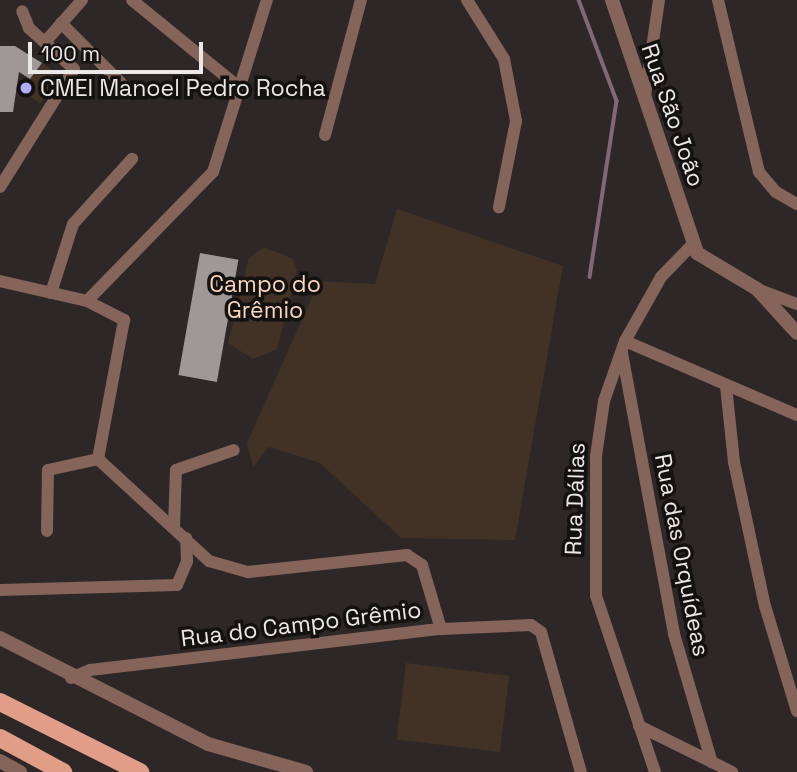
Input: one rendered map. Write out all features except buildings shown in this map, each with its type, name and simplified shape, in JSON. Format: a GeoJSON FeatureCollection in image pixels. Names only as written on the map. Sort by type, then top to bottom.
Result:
{"type":"FeatureCollection","features":[{"type":"Feature","properties":{"kind":"main road"},"geometry":{"type":"LineString","coordinates":[[0,702],[97,754],[140,772]]}},
{"type":"Feature","properties":{"kind":"main road"},"geometry":{"type":"LineString","coordinates":[[0,738],[63,772]]}},
{"type":"Feature","properties":{"kind":"street"},"geometry":{"type":"LineString","coordinates":[[44,43],[82,0]]}},
{"type":"Feature","properties":{"kind":"street"},"geometry":{"type":"LineString","coordinates":[[132,0],[240,88]]}},
{"type":"Feature","properties":{"kind":"street"},"geometry":{"type":"LineString","coordinates":[[87,301],[213,172],[267,0]]}},
{"type":"Feature","properties":{"kind":"street"},"geometry":{"type":"LineString","coordinates":[[325,135],[361,0]]}},
{"type":"Feature","properties":{"kind":"street"},"geometry":{"type":"LineString","coordinates":[[467,0],[504,59],[516,121],[499,207]]}},
{"type":"Feature","properties":{"kind":"street","name":"Rua São João"},"geometry":{"type":"LineString","coordinates":[[612,0],[643,107],[693,244]]}},
{"type":"Feature","properties":{"kind":"street"},"geometry":{"type":"LineString","coordinates":[[643,107],[659,0]]}},
{"type":"Feature","properties":{"kind":"street"},"geometry":{"type":"LineString","coordinates":[[718,0],[759,172],[776,192],[797,204]]}},
{"type":"Feature","properties":{"kind":"street"},"geometry":{"type":"LineString","coordinates":[[22,11],[44,43],[74,69]]}},
{"type":"Feature","properties":{"kind":"street"},"geometry":{"type":"LineString","coordinates":[[61,23],[92,57],[123,85]]}},
{"type":"Feature","properties":{"kind":"street"},"geometry":{"type":"LineString","coordinates":[[0,187],[74,69],[92,57]]}},
{"type":"Feature","properties":{"kind":"street"},"geometry":{"type":"LineString","coordinates":[[51,293],[73,224],[132,159]]}},
{"type":"Feature","properties":{"kind":"street"},"geometry":{"type":"LineString","coordinates":[[693,244],[704,261],[757,289],[797,304]]}},
{"type":"Feature","properties":{"kind":"street","name":"Rua Dálias"},"geometry":{"type":"LineString","coordinates":[[655,772],[596,596],[593,557],[596,456],[604,401],[623,347],[662,277],[693,244]]}},
{"type":"Feature","properties":{"kind":"street"},"geometry":{"type":"LineString","coordinates":[[0,281],[87,301],[124,320],[98,459]]}},
{"type":"Feature","properties":{"kind":"street"},"geometry":{"type":"LineString","coordinates":[[757,289],[797,333]]}},
{"type":"Feature","properties":{"kind":"street"},"geometry":{"type":"LineString","coordinates":[[623,347],[797,415]]}},
{"type":"Feature","properties":{"kind":"street","name":"Rua das Orquídeas"},"geometry":{"type":"LineString","coordinates":[[623,347],[674,634],[712,763]]}},
{"type":"Feature","properties":{"kind":"street"},"geometry":{"type":"LineString","coordinates":[[726,386],[734,462],[765,606],[797,711]]}},
{"type":"Feature","properties":{"kind":"street"},"geometry":{"type":"LineString","coordinates":[[174,527],[176,470],[234,450]]}},
{"type":"Feature","properties":{"kind":"street"},"geometry":{"type":"LineString","coordinates":[[98,459],[209,561],[234,572],[331,558],[417,558],[441,629]]}},
{"type":"Feature","properties":{"kind":"street"},"geometry":{"type":"LineString","coordinates":[[47,531],[48,470],[98,459]]}},
{"type":"Feature","properties":{"kind":"street"},"geometry":{"type":"LineString","coordinates":[[0,590],[177,585],[187,561],[186,538]]}},
{"type":"Feature","properties":{"kind":"street","name":"Rua do Campo Grêmio"},"geometry":{"type":"LineString","coordinates":[[71,678],[90,670],[441,629],[538,627],[581,772]]}},
{"type":"Feature","properties":{"kind":"street"},"geometry":{"type":"LineString","coordinates":[[0,638],[71,678],[218,748],[306,772]]}},
{"type":"Feature","properties":{"kind":"street"},"geometry":{"type":"LineString","coordinates":[[639,726],[733,772]]}},
{"type":"Feature","properties":{"kind":"street"},"geometry":{"type":"LineString","coordinates":[[0,761],[20,772]]}},
{"type":"Feature","properties":{"kind":"green space"},"geometry":{"type":"Polygon","coordinates":[[[42,63],[60,76],[40,103],[22,91],[42,63]]]}},
{"type":"Feature","properties":{"kind":"green space"},"geometry":{"type":"Polygon","coordinates":[[[397,209],[563,266],[515,540],[401,538],[320,463],[269,447],[253,467],[247,443],[319,281],[375,284],[397,209]]]}},
{"type":"Feature","properties":{"kind":"green space","name":"Campo do Grêmio"},"geometry":{"type":"Polygon","coordinates":[[[264,247],[293,259],[297,270],[277,349],[253,359],[228,343],[249,258],[264,247]]]}},
{"type":"Feature","properties":{"kind":"green space"},"geometry":{"type":"Polygon","coordinates":[[[406,663],[509,676],[500,752],[397,739],[406,663]]]}},
{"type":"Feature","properties":{"kind":"waterway"},"geometry":{"type":"LineString","coordinates":[[579,0],[617,101],[590,277]]}},
{"type":"Feature","properties":{"kind":"place","name":"CMEI Manoel Pedro Rocha"},"geometry":{"type":"Point","coordinates":[26,88]}}]}
